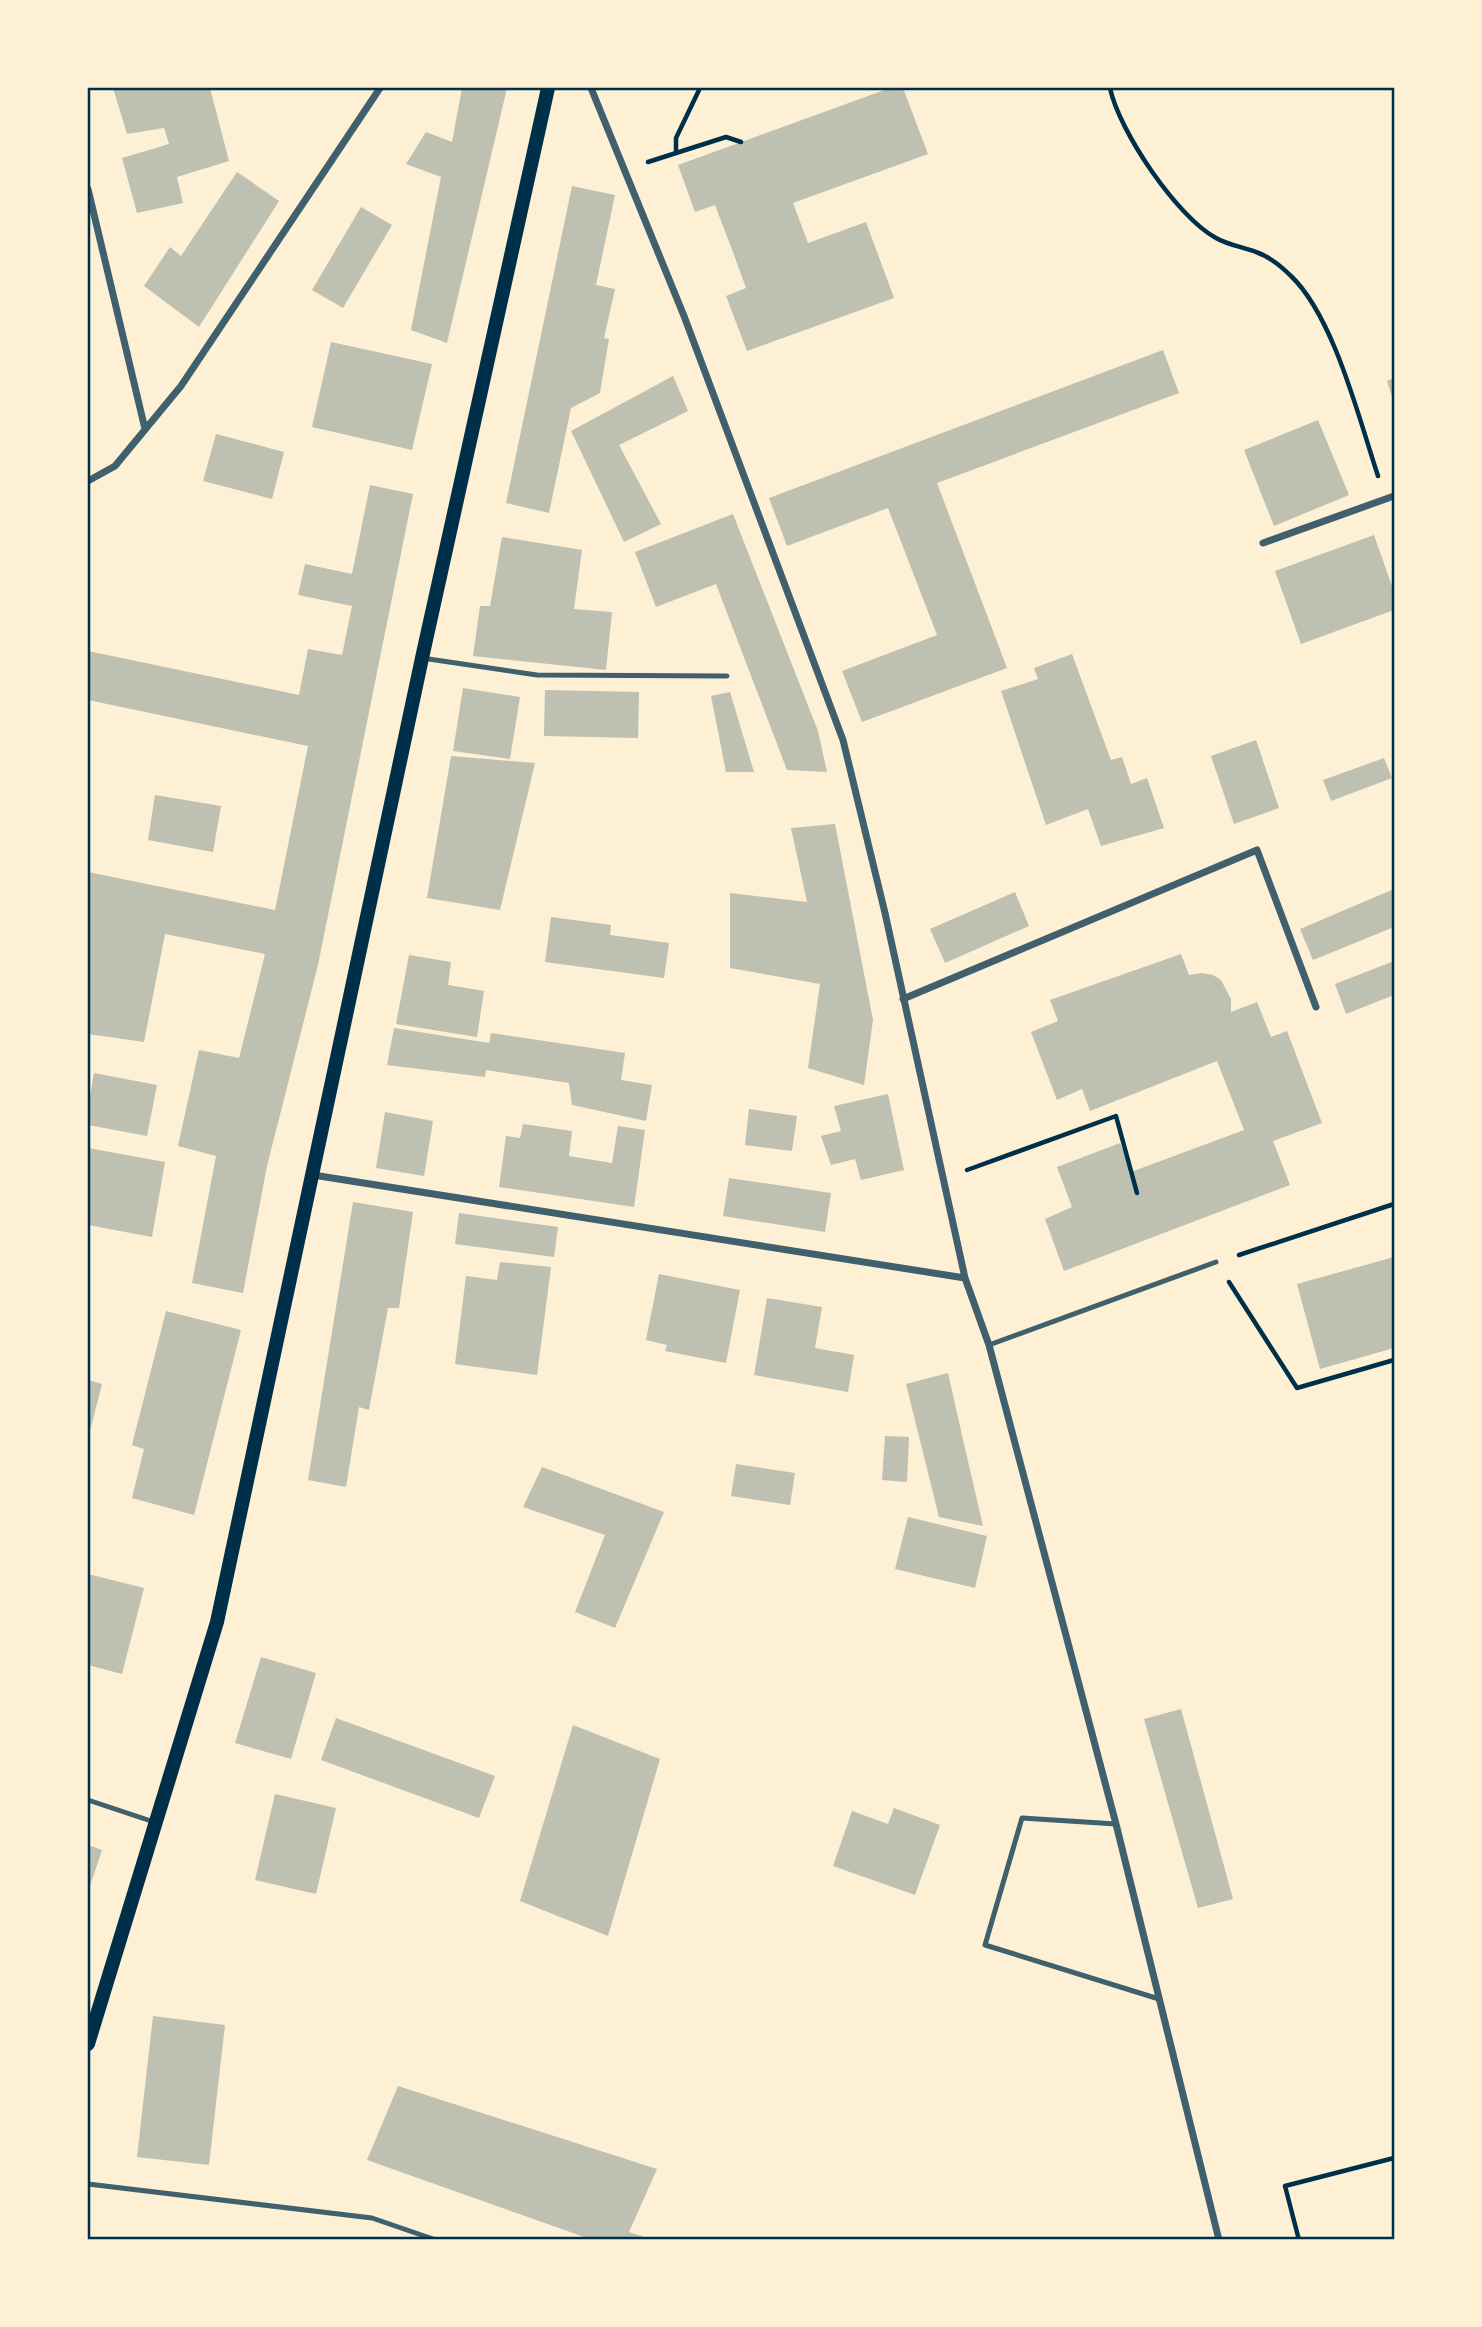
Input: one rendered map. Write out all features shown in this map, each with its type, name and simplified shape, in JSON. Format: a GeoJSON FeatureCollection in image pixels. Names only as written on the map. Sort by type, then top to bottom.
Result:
{"type":"FeatureCollection","features":[{"type":"Feature","properties":{"kind":"main road"},"geometry":{"type":"LineString","coordinates":[[88,2044],[217,1622],[422,658],[548,88]]}},
{"type":"Feature","properties":{"kind":"street"},"geometry":{"type":"LineString","coordinates":[[88,481],[115,466],[181,386],[380,88]]}},
{"type":"Feature","properties":{"kind":"street"},"geometry":{"type":"LineString","coordinates":[[591,88],[689,328],[843,740],[885,914],[965,1278],[989,1345],[1116,1824],[1219,2239]]}},
{"type":"Feature","properties":{"kind":"street"},"geometry":{"type":"LineString","coordinates":[[88,189],[145,429]]}},
{"type":"Feature","properties":{"kind":"street"},"geometry":{"type":"LineString","coordinates":[[1263,543],[1390,497]]}},
{"type":"Feature","properties":{"kind":"street"},"geometry":{"type":"LineString","coordinates":[[902,999],[1257,850],[1316,1007]]}},
{"type":"Feature","properties":{"kind":"street"},"geometry":{"type":"LineString","coordinates":[[313,1175],[965,1278]]}},
{"type":"Feature","properties":{"kind":"lane"},"geometry":{"type":"LineString","coordinates":[[422,658],[537,675],[727,676]]}},
{"type":"Feature","properties":{"kind":"lane"},"geometry":{"type":"LineString","coordinates":[[989,1345],[1216,1262]]}},
{"type":"Feature","properties":{"kind":"lane"},"geometry":{"type":"LineString","coordinates":[[88,1800],[156,1823]]}},
{"type":"Feature","properties":{"kind":"lane"},"geometry":{"type":"LineString","coordinates":[[1116,1824],[1022,1818],[985,1945],[1159,1999]]}},
{"type":"Feature","properties":{"kind":"lane"},"geometry":{"type":"LineString","coordinates":[[88,2184],[372,2218],[436,2239]]}},
{"type":"Feature","properties":{"kind":"path"},"geometry":{"type":"LineString","coordinates":[[676,153],[676,138],[700,88]]}},
{"type":"Feature","properties":{"kind":"path"},"geometry":{"type":"LineString","coordinates":[[1110,88],[1113,100],[1138,149],[1184,214],[1216,239],[1259,253],[1291,275],[1309,297],[1337,353],[1390,497]]}},
{"type":"Feature","properties":{"kind":"path"},"geometry":{"type":"LineString","coordinates":[[624,170],[726,137],[741,142]]}},
{"type":"Feature","properties":{"kind":"path"},"geometry":{"type":"LineString","coordinates":[[943,1179],[1116,1116],[1137,1194]]}},
{"type":"Feature","properties":{"kind":"path"},"geometry":{"type":"LineString","coordinates":[[1395,1205],[1216,1262],[1297,1388],[1395,1360]]}},
{"type":"Feature","properties":{"kind":"path"},"geometry":{"type":"LineString","coordinates":[[1299,2239],[1285,2186],[1395,2158]]}},
{"type":"Feature","properties":{"kind":"building"},"geometry":{"type":"Polygon","coordinates":[[[113,88],[210,88],[229,161],[177,177],[183,203],[137,213],[122,158],[169,144],[164,128],[127,134],[113,88]]]}},
{"type":"Feature","properties":{"kind":"building"},"geometry":{"type":"Polygon","coordinates":[[[462,88],[507,88],[447,343],[411,330],[441,177],[406,164],[426,132],[452,142],[462,88]]]}},
{"type":"Feature","properties":{"kind":"building"},"geometry":{"type":"Polygon","coordinates":[[[890,88],[903,88],[928,154],[793,203],[808,243],[866,222],[894,298],[747,351],[726,296],[746,288],[734,255],[715,205],[695,212],[678,165],[890,88]]]}},
{"type":"Feature","properties":{"kind":"building"},"geometry":{"type":"Polygon","coordinates":[[[237,172],[279,201],[199,327],[144,286],[170,247],[181,256],[237,172]]]}},
{"type":"Feature","properties":{"kind":"building"},"geometry":{"type":"Polygon","coordinates":[[[572,186],[615,195],[596,285],[615,289],[604,338],[609,339],[600,393],[571,408],[549,513],[506,503],[572,186]]]}},
{"type":"Feature","properties":{"kind":"building"},"geometry":{"type":"Polygon","coordinates":[[[361,207],[392,225],[343,308],[312,290],[361,207]]]}},
{"type":"Feature","properties":{"kind":"building"},"geometry":{"type":"Polygon","coordinates":[[[331,342],[432,364],[412,450],[312,427],[331,342]]]}},
{"type":"Feature","properties":{"kind":"building"},"geometry":{"type":"Polygon","coordinates":[[[1163,350],[1179,393],[937,483],[1007,668],[862,722],[842,671],[937,635],[888,508],[787,546],[769,498],[1163,350]]]}},
{"type":"Feature","properties":{"kind":"building"},"geometry":{"type":"Polygon","coordinates":[[[673,376],[688,411],[619,445],[661,524],[624,542],[571,431],[673,376]]]}},
{"type":"Feature","properties":{"kind":"building"},"geometry":{"type":"Polygon","coordinates":[[[1394,378],[1394,403],[1387,381],[1394,378]]]}},
{"type":"Feature","properties":{"kind":"building"},"geometry":{"type":"Polygon","coordinates":[[[1318,420],[1349,495],[1274,526],[1244,450],[1318,420]]]}},
{"type":"Feature","properties":{"kind":"building"},"geometry":{"type":"Polygon","coordinates":[[[216,434],[284,452],[272,499],[203,481],[216,434]]]}},
{"type":"Feature","properties":{"kind":"building"},"geometry":{"type":"Polygon","coordinates":[[[370,485],[413,494],[318,965],[267,1166],[243,1293],[192,1283],[216,1156],[178,1146],[199,1050],[239,1058],[265,954],[165,934],[144,1042],[88,1034],[88,872],[275,910],[308,746],[88,700],[88,651],[299,695],[308,649],[342,655],[352,606],[298,595],[305,564],[352,574],[370,485]]]}},
{"type":"Feature","properties":{"kind":"building"},"geometry":{"type":"Polygon","coordinates":[[[733,514],[818,731],[827,772],[787,770],[716,584],[656,607],[635,552],[733,514]]]}},
{"type":"Feature","properties":{"kind":"building"},"geometry":{"type":"Polygon","coordinates":[[[1374,535],[1394,592],[1394,610],[1301,644],[1275,571],[1374,535]]]}},
{"type":"Feature","properties":{"kind":"building"},"geometry":{"type":"Polygon","coordinates":[[[502,537],[582,550],[574,609],[612,612],[606,670],[473,656],[480,606],[490,606],[502,537]]]}},
{"type":"Feature","properties":{"kind":"building"},"geometry":{"type":"Polygon","coordinates":[[[1072,654],[1111,760],[1122,757],[1131,784],[1147,778],[1164,828],[1101,846],[1088,809],[1046,825],[1001,691],[1038,679],[1034,668],[1072,654]]]}},
{"type":"Feature","properties":{"kind":"building"},"geometry":{"type":"Polygon","coordinates":[[[463,688],[520,697],[510,759],[453,751],[463,688]]]}},
{"type":"Feature","properties":{"kind":"building"},"geometry":{"type":"Polygon","coordinates":[[[545,690],[639,692],[638,738],[544,736],[545,690]]]}},
{"type":"Feature","properties":{"kind":"building"},"geometry":{"type":"Polygon","coordinates":[[[730,692],[754,772],[726,772],[711,696],[730,692]]]}},
{"type":"Feature","properties":{"kind":"building"},"geometry":{"type":"Polygon","coordinates":[[[1256,740],[1279,808],[1234,824],[1211,756],[1256,740]]]}},
{"type":"Feature","properties":{"kind":"building"},"geometry":{"type":"Polygon","coordinates":[[[451,756],[535,763],[500,910],[427,898],[451,756]]]}},
{"type":"Feature","properties":{"kind":"building"},"geometry":{"type":"Polygon","coordinates":[[[1384,758],[1392,778],[1331,801],[1323,780],[1384,758]]]}},
{"type":"Feature","properties":{"kind":"building"},"geometry":{"type":"Polygon","coordinates":[[[155,795],[221,806],[213,852],[148,840],[155,795]]]}},
{"type":"Feature","properties":{"kind":"building"},"geometry":{"type":"Polygon","coordinates":[[[835,824],[873,1020],[864,1085],[808,1068],[820,984],[730,968],[730,893],[807,902],[791,828],[835,824]]]}},
{"type":"Feature","properties":{"kind":"building"},"geometry":{"type":"Polygon","coordinates":[[[1394,889],[1394,927],[1313,960],[1300,929],[1394,889]]]}},
{"type":"Feature","properties":{"kind":"building"},"geometry":{"type":"Polygon","coordinates":[[[1015,892],[1029,926],[945,963],[930,929],[1015,892]]]}},
{"type":"Feature","properties":{"kind":"building"},"geometry":{"type":"Polygon","coordinates":[[[551,917],[611,925],[610,935],[669,943],[664,978],[545,962],[551,917]]]}},
{"type":"Feature","properties":{"kind":"building"},"geometry":{"type":"Polygon","coordinates":[[[1181,954],[1189,975],[1202,973],[1221,980],[1231,999],[1231,1012],[1257,1002],[1271,1037],[1287,1031],[1322,1123],[1273,1141],[1290,1185],[1064,1271],[1045,1219],[1072,1207],[1057,1167],[1120,1143],[1131,1172],[1244,1130],[1217,1061],[1090,1111],[1082,1089],[1057,1100],[1031,1032],[1058,1021],[1050,1000],[1181,954]]]}},
{"type":"Feature","properties":{"kind":"building"},"geometry":{"type":"Polygon","coordinates":[[[409,955],[451,962],[448,985],[484,991],[477,1037],[396,1024],[409,955]]]}},
{"type":"Feature","properties":{"kind":"building"},"geometry":{"type":"Polygon","coordinates":[[[1394,961],[1394,995],[1346,1014],[1335,984],[1394,961]]]}},
{"type":"Feature","properties":{"kind":"building"},"geometry":{"type":"Polygon","coordinates":[[[394,1028],[489,1043],[491,1033],[625,1053],[621,1080],[652,1085],[646,1121],[572,1105],[569,1083],[486,1070],[485,1077],[387,1065],[394,1028]]]}},
{"type":"Feature","properties":{"kind":"building"},"geometry":{"type":"Polygon","coordinates":[[[94,1073],[157,1085],[147,1136],[88,1125],[94,1073]]]}},
{"type":"Feature","properties":{"kind":"building"},"geometry":{"type":"Polygon","coordinates":[[[888,1094],[904,1170],[861,1180],[855,1159],[831,1165],[821,1136],[841,1131],[834,1106],[888,1094]]]}},
{"type":"Feature","properties":{"kind":"building"},"geometry":{"type":"Polygon","coordinates":[[[749,1109],[797,1116],[792,1151],[745,1145],[749,1109]]]}},
{"type":"Feature","properties":{"kind":"building"},"geometry":{"type":"Polygon","coordinates":[[[385,1112],[433,1121],[424,1176],[376,1168],[385,1112]]]}},
{"type":"Feature","properties":{"kind":"building"},"geometry":{"type":"Polygon","coordinates":[[[523,1124],[572,1131],[569,1156],[612,1163],[618,1126],[645,1130],[634,1207],[499,1187],[506,1136],[520,1138],[523,1124]]]}},
{"type":"Feature","properties":{"kind":"building"},"geometry":{"type":"Polygon","coordinates":[[[88,1148],[165,1162],[152,1237],[88,1225],[88,1148]]]}},
{"type":"Feature","properties":{"kind":"building"},"geometry":{"type":"Polygon","coordinates":[[[729,1178],[831,1193],[825,1232],[723,1216],[729,1178]]]}},
{"type":"Feature","properties":{"kind":"building"},"geometry":{"type":"Polygon","coordinates":[[[353,1202],[413,1212],[399,1308],[388,1308],[369,1410],[359,1407],[346,1487],[308,1480],[353,1202]]]}},
{"type":"Feature","properties":{"kind":"building"},"geometry":{"type":"Polygon","coordinates":[[[459,1213],[558,1227],[554,1257],[455,1244],[459,1213]]]}},
{"type":"Feature","properties":{"kind":"building"},"geometry":{"type":"Polygon","coordinates":[[[1394,1257],[1394,1348],[1320,1369],[1297,1284],[1394,1257]]]}},
{"type":"Feature","properties":{"kind":"building"},"geometry":{"type":"Polygon","coordinates":[[[500,1262],[551,1267],[537,1375],[455,1364],[466,1276],[497,1280],[500,1262]]]}},
{"type":"Feature","properties":{"kind":"building"},"geometry":{"type":"Polygon","coordinates":[[[659,1274],[740,1290],[726,1363],[665,1351],[667,1345],[646,1340],[659,1274]]]}},
{"type":"Feature","properties":{"kind":"building"},"geometry":{"type":"Polygon","coordinates":[[[767,1298],[822,1307],[815,1348],[854,1355],[848,1392],[754,1375],[767,1298]]]}},
{"type":"Feature","properties":{"kind":"building"},"geometry":{"type":"Polygon","coordinates":[[[166,1311],[241,1330],[194,1515],[132,1498],[144,1449],[132,1445],[166,1311]]]}},
{"type":"Feature","properties":{"kind":"building"},"geometry":{"type":"Polygon","coordinates":[[[948,1373],[983,1526],[939,1517],[906,1384],[948,1373]]]}},
{"type":"Feature","properties":{"kind":"building"},"geometry":{"type":"Polygon","coordinates":[[[88,1380],[102,1384],[88,1439],[88,1380]]]}},
{"type":"Feature","properties":{"kind":"building"},"geometry":{"type":"Polygon","coordinates":[[[885,1436],[909,1437],[907,1482],[882,1480],[885,1436]]]}},
{"type":"Feature","properties":{"kind":"building"},"geometry":{"type":"Polygon","coordinates":[[[736,1464],[795,1473],[790,1505],[731,1496],[736,1464]]]}},
{"type":"Feature","properties":{"kind":"building"},"geometry":{"type":"Polygon","coordinates":[[[542,1467],[664,1512],[615,1628],[575,1612],[605,1535],[523,1507],[542,1467]]]}},
{"type":"Feature","properties":{"kind":"building"},"geometry":{"type":"Polygon","coordinates":[[[908,1517],[987,1536],[975,1588],[895,1569],[908,1517]]]}},
{"type":"Feature","properties":{"kind":"building"},"geometry":{"type":"Polygon","coordinates":[[[88,1574],[144,1588],[122,1674],[88,1665],[88,1574]]]}},
{"type":"Feature","properties":{"kind":"building"},"geometry":{"type":"Polygon","coordinates":[[[261,1657],[316,1673],[291,1759],[235,1743],[261,1657]]]}},
{"type":"Feature","properties":{"kind":"building"},"geometry":{"type":"Polygon","coordinates":[[[1181,1709],[1233,1899],[1198,1908],[1144,1719],[1181,1709]]]}},
{"type":"Feature","properties":{"kind":"building"},"geometry":{"type":"Polygon","coordinates":[[[336,1718],[495,1776],[479,1818],[321,1760],[336,1718]]]}},
{"type":"Feature","properties":{"kind":"building"},"geometry":{"type":"Polygon","coordinates":[[[573,1725],[660,1759],[608,1936],[520,1901],[573,1725]]]}},
{"type":"Feature","properties":{"kind":"building"},"geometry":{"type":"Polygon","coordinates":[[[275,1794],[336,1808],[316,1894],[255,1880],[275,1794]]]}},
{"type":"Feature","properties":{"kind":"building"},"geometry":{"type":"Polygon","coordinates":[[[894,1808],[940,1825],[915,1895],[833,1866],[852,1811],[888,1824],[894,1808]]]}},
{"type":"Feature","properties":{"kind":"building"},"geometry":{"type":"Polygon","coordinates":[[[88,1845],[102,1850],[88,1892],[88,1845]]]}},
{"type":"Feature","properties":{"kind":"building"},"geometry":{"type":"Polygon","coordinates":[[[153,2016],[225,2025],[209,2165],[137,2157],[153,2016]]]}},
{"type":"Feature","properties":{"kind":"building"},"geometry":{"type":"Polygon","coordinates":[[[398,2086],[657,2169],[629,2232],[651,2239],[590,2239],[367,2160],[398,2086]]]}}]}
